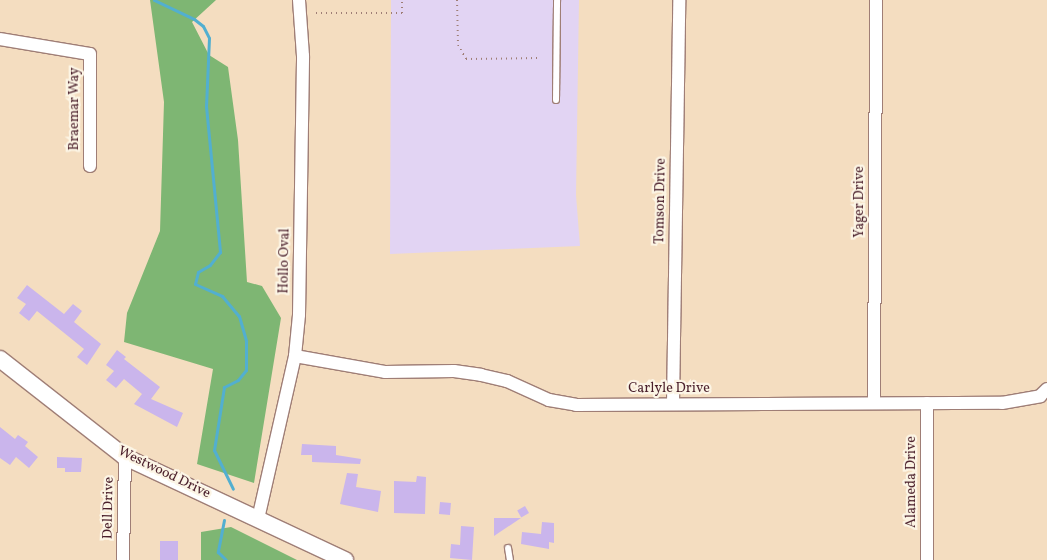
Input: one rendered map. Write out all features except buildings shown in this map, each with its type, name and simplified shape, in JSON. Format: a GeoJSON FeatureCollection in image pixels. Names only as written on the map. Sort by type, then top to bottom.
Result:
{"type":"FeatureCollection","features":[{"type":"Feature","properties":{"kind":"street","name":"Hollo Oval"},"geometry":{"type":"LineString","coordinates":[[258,519],[295,356],[299,315],[303,56],[299,0]]}},
{"type":"Feature","properties":{"kind":"street","name":"Tomson Drive"},"geometry":{"type":"LineString","coordinates":[[673,403],[679,0]]}},
{"type":"Feature","properties":{"kind":"street","name":"Yager Drive"},"geometry":{"type":"LineString","coordinates":[[874,403],[876,0]]}},
{"type":"Feature","properties":{"kind":"street","name":"Braemar Way"},"geometry":{"type":"LineString","coordinates":[[0,39],[90,54],[90,166]]}},
{"type":"Feature","properties":{"kind":"street","name":"Carlyle Drive"},"geometry":{"type":"LineString","coordinates":[[295,356],[385,372],[454,371],[481,375],[507,381],[549,400],[576,404],[1002,403],[1040,396],[1047,389]]}},
{"type":"Feature","properties":{"kind":"street","name":"Westwood Drive"},"geometry":{"type":"LineString","coordinates":[[0,360],[125,457],[345,560]]}},
{"type":"Feature","properties":{"kind":"street","name":"Alameda Drive"},"geometry":{"type":"LineString","coordinates":[[927,403],[927,560]]}},
{"type":"Feature","properties":{"kind":"street","name":"Dell Drive"},"geometry":{"type":"LineString","coordinates":[[122,560],[125,457]]}},
{"type":"Feature","properties":{"kind":"lane"},"geometry":{"type":"LineString","coordinates":[[556,100],[557,0]]}},
{"type":"Feature","properties":{"kind":"lane"},"geometry":{"type":"LineString","coordinates":[[508,548],[510,560]]}},
{"type":"Feature","properties":{"kind":"path"},"geometry":{"type":"LineString","coordinates":[[316,13],[402,13],[402,0]]}},
{"type":"Feature","properties":{"kind":"path"},"geometry":{"type":"LineString","coordinates":[[457,0],[458,45],[466,58],[537,58]]}},
{"type":"Feature","properties":{"kind":"shaded area"},"geometry":{"type":"Polygon","coordinates":[[[391,0],[579,0],[576,195],[580,246],[390,254],[391,0]]]}},
{"type":"Feature","properties":{"kind":"green space"},"geometry":{"type":"Polygon","coordinates":[[[150,0],[216,0],[192,22],[209,55],[228,67],[238,140],[247,282],[262,286],[281,318],[254,483],[197,464],[213,369],[124,342],[127,313],[160,231],[164,102],[150,0]]]}},
{"type":"Feature","properties":{"kind":"green space"},"geometry":{"type":"Polygon","coordinates":[[[231,527],[297,560],[201,560],[201,532],[231,527]]]}},
{"type":"Feature","properties":{"kind":"waterway"},"geometry":{"type":"LineString","coordinates":[[154,0],[194,19],[203,26],[209,38],[206,106],[220,252],[210,265],[198,272],[195,284],[222,296],[239,316],[246,341],[246,370],[238,380],[224,387],[214,450],[233,489]]}},
{"type":"Feature","properties":{"kind":"waterway"},"geometry":{"type":"LineString","coordinates":[[224,520],[218,552],[226,560]]}}]}
